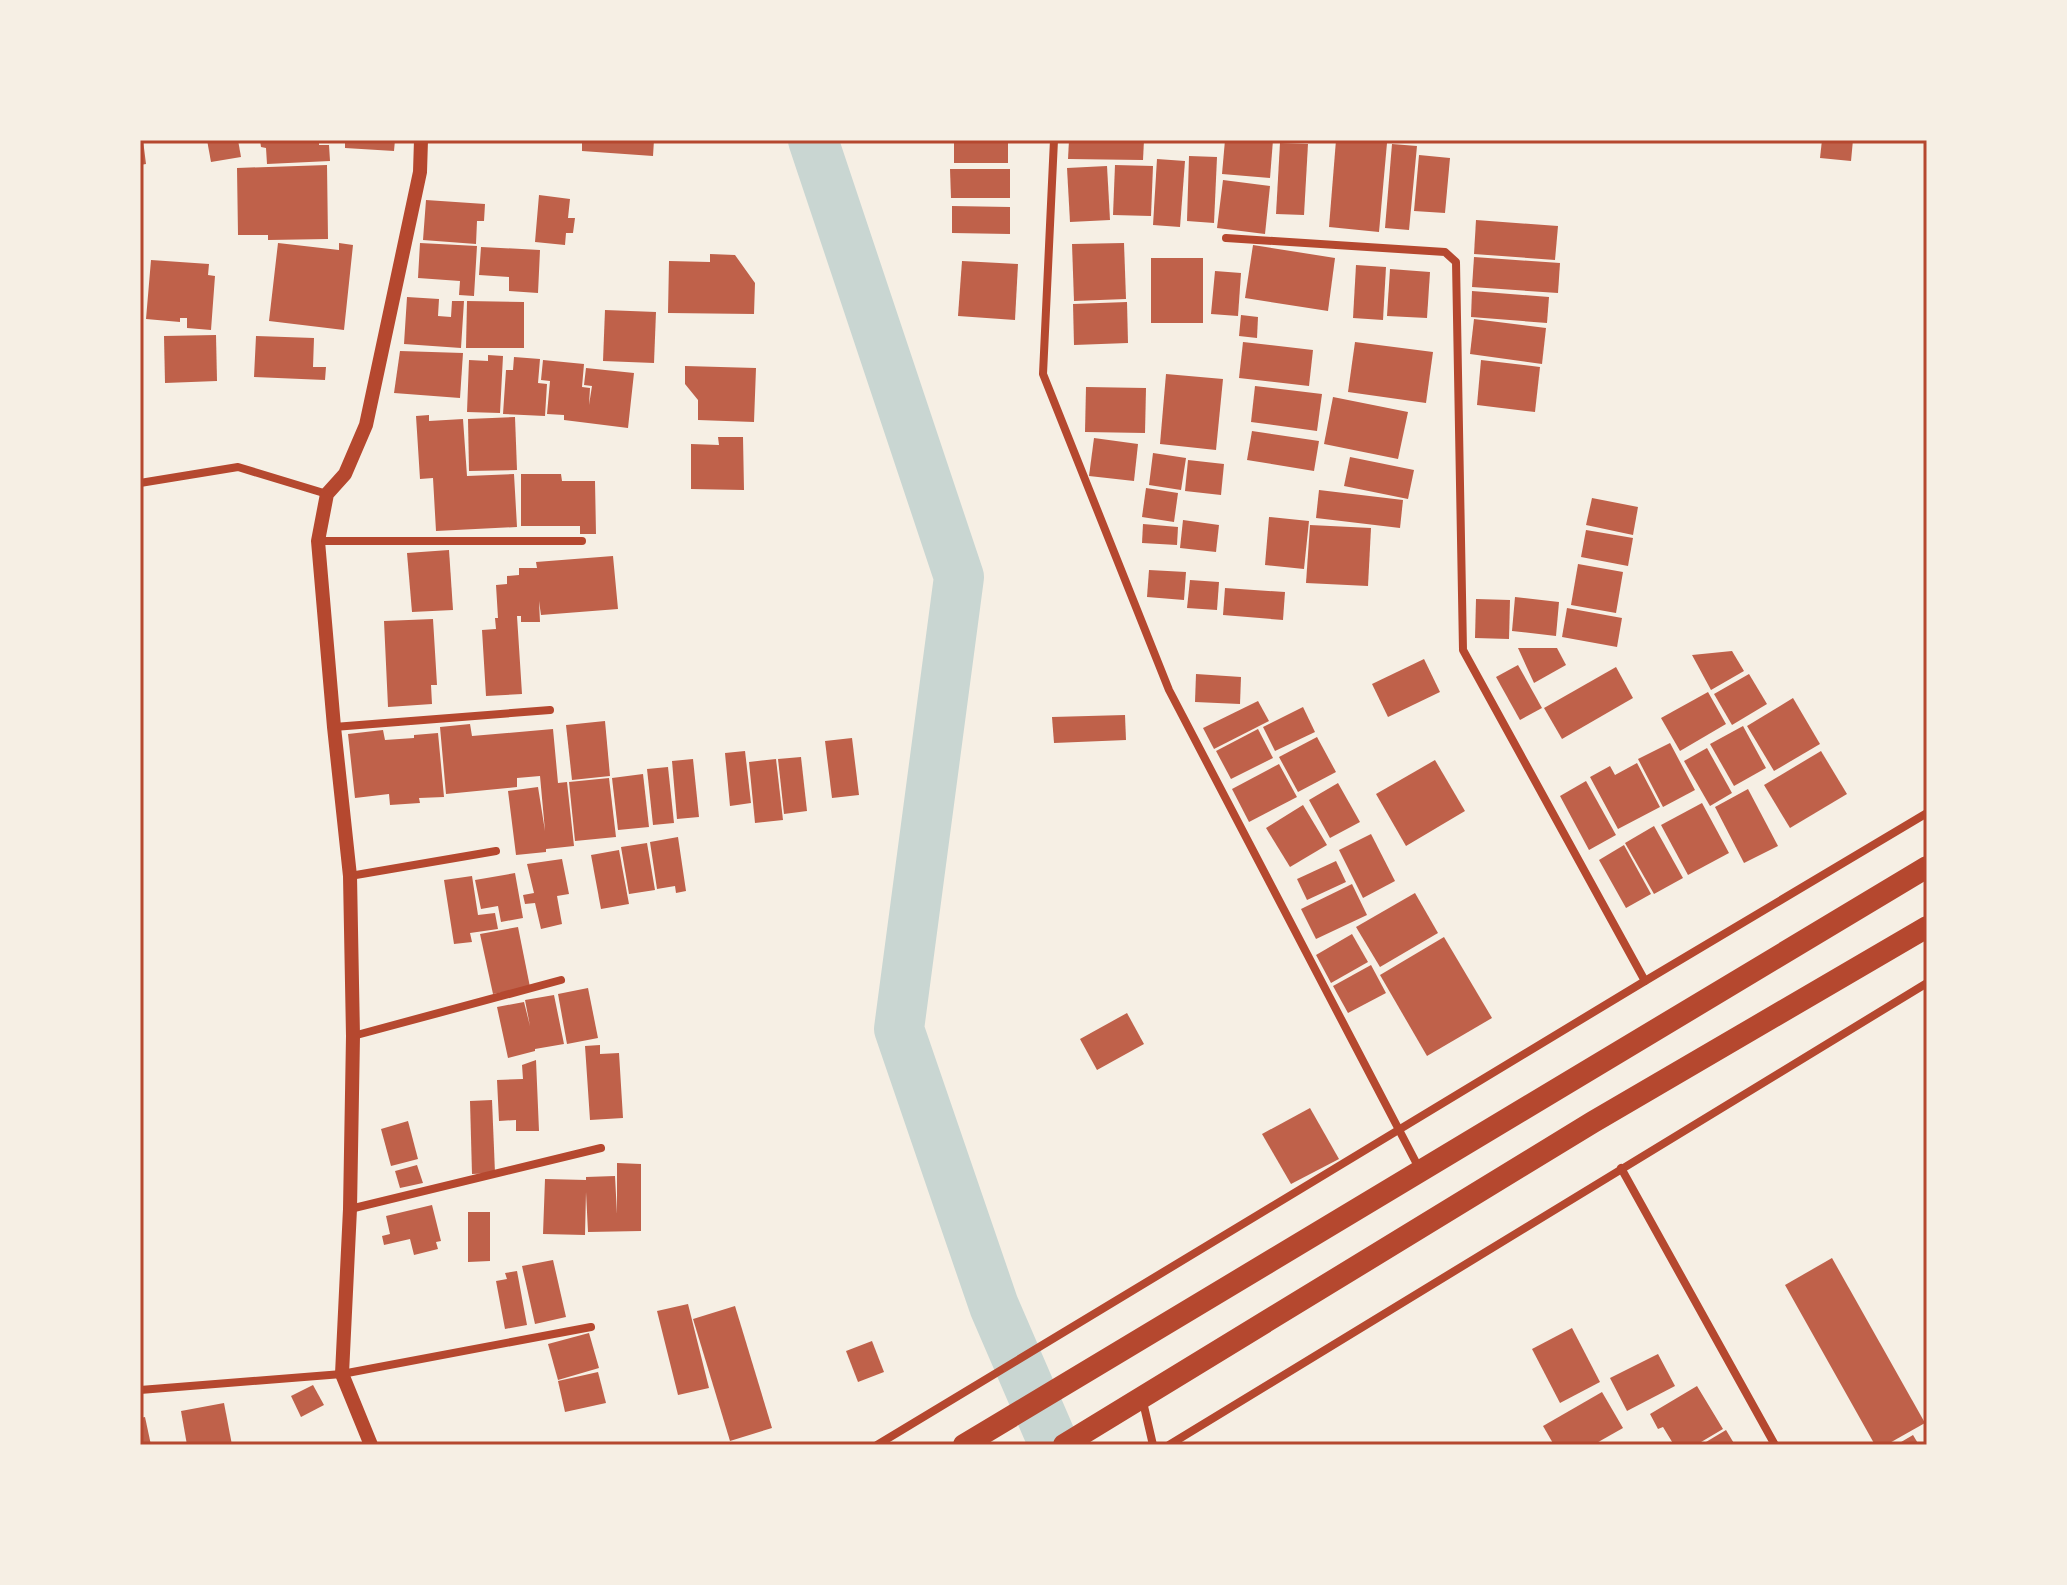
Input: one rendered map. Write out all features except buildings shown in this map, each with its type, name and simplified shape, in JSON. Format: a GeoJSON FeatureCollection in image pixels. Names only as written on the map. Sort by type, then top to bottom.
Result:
{"type":"FeatureCollection","features":[{"type":"Feature","properties":{"kind":"highway"},"geometry":{"type":"LineString","coordinates":[[964,1445],[1927,867]]}},
{"type":"Feature","properties":{"kind":"highway"},"geometry":{"type":"LineString","coordinates":[[1064,1445],[1593,1122],[1927,927]]}},
{"type":"Feature","properties":{"kind":"street"},"geometry":{"type":"LineString","coordinates":[[371,1445],[342,1374],[350,1209],[353,1036],[350,876],[318,541],[327,494],[345,474],[366,425],[420,172],[421,140]]}},
{"type":"Feature","properties":{"kind":"street"},"geometry":{"type":"LineString","coordinates":[[1054,140],[1043,374],[1169,690],[1420,1171]]}},
{"type":"Feature","properties":{"kind":"street"},"geometry":{"type":"LineString","coordinates":[[1226,238],[1445,252],[1456,262],[1463,650],[1645,981]]}},
{"type":"Feature","properties":{"kind":"street"},"geometry":{"type":"LineString","coordinates":[[140,483],[238,467],[327,494]]}},
{"type":"Feature","properties":{"kind":"street"},"geometry":{"type":"LineString","coordinates":[[318,541],[582,541]]}},
{"type":"Feature","properties":{"kind":"street"},"geometry":{"type":"LineString","coordinates":[[334,727],[550,710]]}},
{"type":"Feature","properties":{"kind":"street"},"geometry":{"type":"LineString","coordinates":[[877,1445],[1927,813]]}},
{"type":"Feature","properties":{"kind":"street"},"geometry":{"type":"LineString","coordinates":[[350,876],[496,851]]}},
{"type":"Feature","properties":{"kind":"street"},"geometry":{"type":"LineString","coordinates":[[353,1036],[561,980]]}},
{"type":"Feature","properties":{"kind":"street"},"geometry":{"type":"LineString","coordinates":[[1169,1445],[1927,983]]}},
{"type":"Feature","properties":{"kind":"street"},"geometry":{"type":"LineString","coordinates":[[350,1209],[601,1148]]}},
{"type":"Feature","properties":{"kind":"street"},"geometry":{"type":"LineString","coordinates":[[1621,1168],[1775,1445]]}},
{"type":"Feature","properties":{"kind":"street"},"geometry":{"type":"LineString","coordinates":[[140,1390],[342,1374],[591,1327]]}},
{"type":"Feature","properties":{"kind":"street"},"geometry":{"type":"LineString","coordinates":[[1141,1397],[1153,1445]]}},
{"type":"Feature","properties":{"kind":"waterway"},"geometry":{"type":"LineString","coordinates":[[813,140],[959,577],[899,1029],[994,1306],[1054,1445]]}}]}
